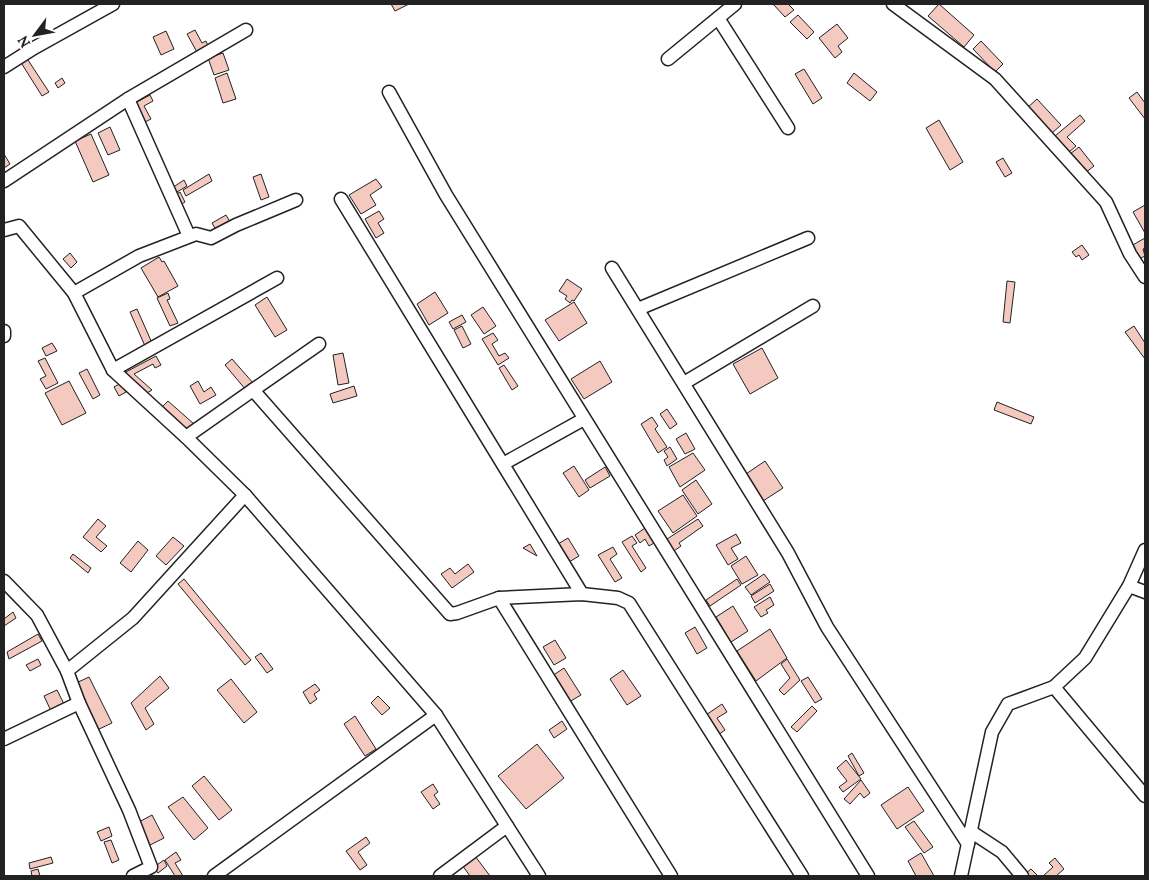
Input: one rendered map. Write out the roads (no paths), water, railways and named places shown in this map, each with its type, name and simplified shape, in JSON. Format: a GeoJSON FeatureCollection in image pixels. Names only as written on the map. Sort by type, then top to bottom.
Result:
{"type":"FeatureCollection","features":[{"type":"Feature","properties":{"kind":"street"},"geometry":{"type":"LineString","coordinates":[[4,67],[112,4]]}},
{"type":"Feature","properties":{"kind":"street"},"geometry":{"type":"LineString","coordinates":[[668,59],[735,4]]}},
{"type":"Feature","properties":{"kind":"street"},"geometry":{"type":"LineString","coordinates":[[893,4],[995,79],[1106,202],[1130,254],[1145,277]]}},
{"type":"Feature","properties":{"kind":"street"},"geometry":{"type":"LineString","coordinates":[[718,18],[788,128]]}},
{"type":"Feature","properties":{"kind":"street"},"geometry":{"type":"LineString","coordinates":[[4,181],[128,99],[246,30]]}},
{"type":"Feature","properties":{"kind":"street"},"geometry":{"type":"LineString","coordinates":[[389,92],[446,195],[868,876]]}},
{"type":"Feature","properties":{"kind":"street"},"geometry":{"type":"LineString","coordinates":[[128,99],[189,236]]}},
{"type":"Feature","properties":{"kind":"street"},"geometry":{"type":"LineString","coordinates":[[342,199],[582,594]]}},
{"type":"Feature","properties":{"kind":"street"},"geometry":{"type":"LineString","coordinates":[[74,293],[139,256],[196,234],[211,238],[236,225],[296,200]]}},
{"type":"Feature","properties":{"kind":"street"},"geometry":{"type":"LineString","coordinates":[[4,230],[19,226],[74,293],[112,370],[186,437],[245,495],[436,714],[539,876]]}},
{"type":"Feature","properties":{"kind":"street"},"geometry":{"type":"LineString","coordinates":[[638,309],[808,238]]}},
{"type":"Feature","properties":{"kind":"street"},"geometry":{"type":"LineString","coordinates":[[612,268],[788,553],[827,627],[969,838],[1002,852],[1022,876]]}},
{"type":"Feature","properties":{"kind":"street"},"geometry":{"type":"LineString","coordinates":[[112,370],[277,278]]}},
{"type":"Feature","properties":{"kind":"street"},"geometry":{"type":"LineString","coordinates":[[684,383],[813,306]]}},
{"type":"Feature","properties":{"kind":"street"},"geometry":{"type":"LineString","coordinates":[[4,331],[4,336]]}},
{"type":"Feature","properties":{"kind":"street"},"geometry":{"type":"LineString","coordinates":[[186,437],[319,344]]}},
{"type":"Feature","properties":{"kind":"street"},"geometry":{"type":"LineString","coordinates":[[253,390],[450,614],[499,598],[582,594],[618,598],[629,602],[802,876]]}},
{"type":"Feature","properties":{"kind":"street"},"geometry":{"type":"LineString","coordinates":[[503,464],[584,419]]}},
{"type":"Feature","properties":{"kind":"street"},"geometry":{"type":"LineString","coordinates":[[67,671],[133,618],[245,495]]}},
{"type":"Feature","properties":{"kind":"street"},"geometry":{"type":"LineString","coordinates":[[961,876],[992,732],[1008,704],[1054,686],[1085,658],[1129,586],[1145,550]]}},
{"type":"Feature","properties":{"kind":"street"},"geometry":{"type":"LineString","coordinates":[[4,581],[37,615],[67,671],[79,703],[129,810],[150,867],[133,876]]}},
{"type":"Feature","properties":{"kind":"street"},"geometry":{"type":"LineString","coordinates":[[1129,586],[1145,592]]}},
{"type":"Feature","properties":{"kind":"street"},"geometry":{"type":"LineString","coordinates":[[499,598],[672,876]]}},
{"type":"Feature","properties":{"kind":"street"},"geometry":{"type":"LineString","coordinates":[[1054,686],[1145,796]]}},
{"type":"Feature","properties":{"kind":"street"},"geometry":{"type":"LineString","coordinates":[[4,739],[79,703]]}},
{"type":"Feature","properties":{"kind":"street"},"geometry":{"type":"LineString","coordinates":[[214,876],[436,714]]}},
{"type":"Feature","properties":{"kind":"street"},"geometry":{"type":"LineString","coordinates":[[440,876],[507,826]]}}]}
